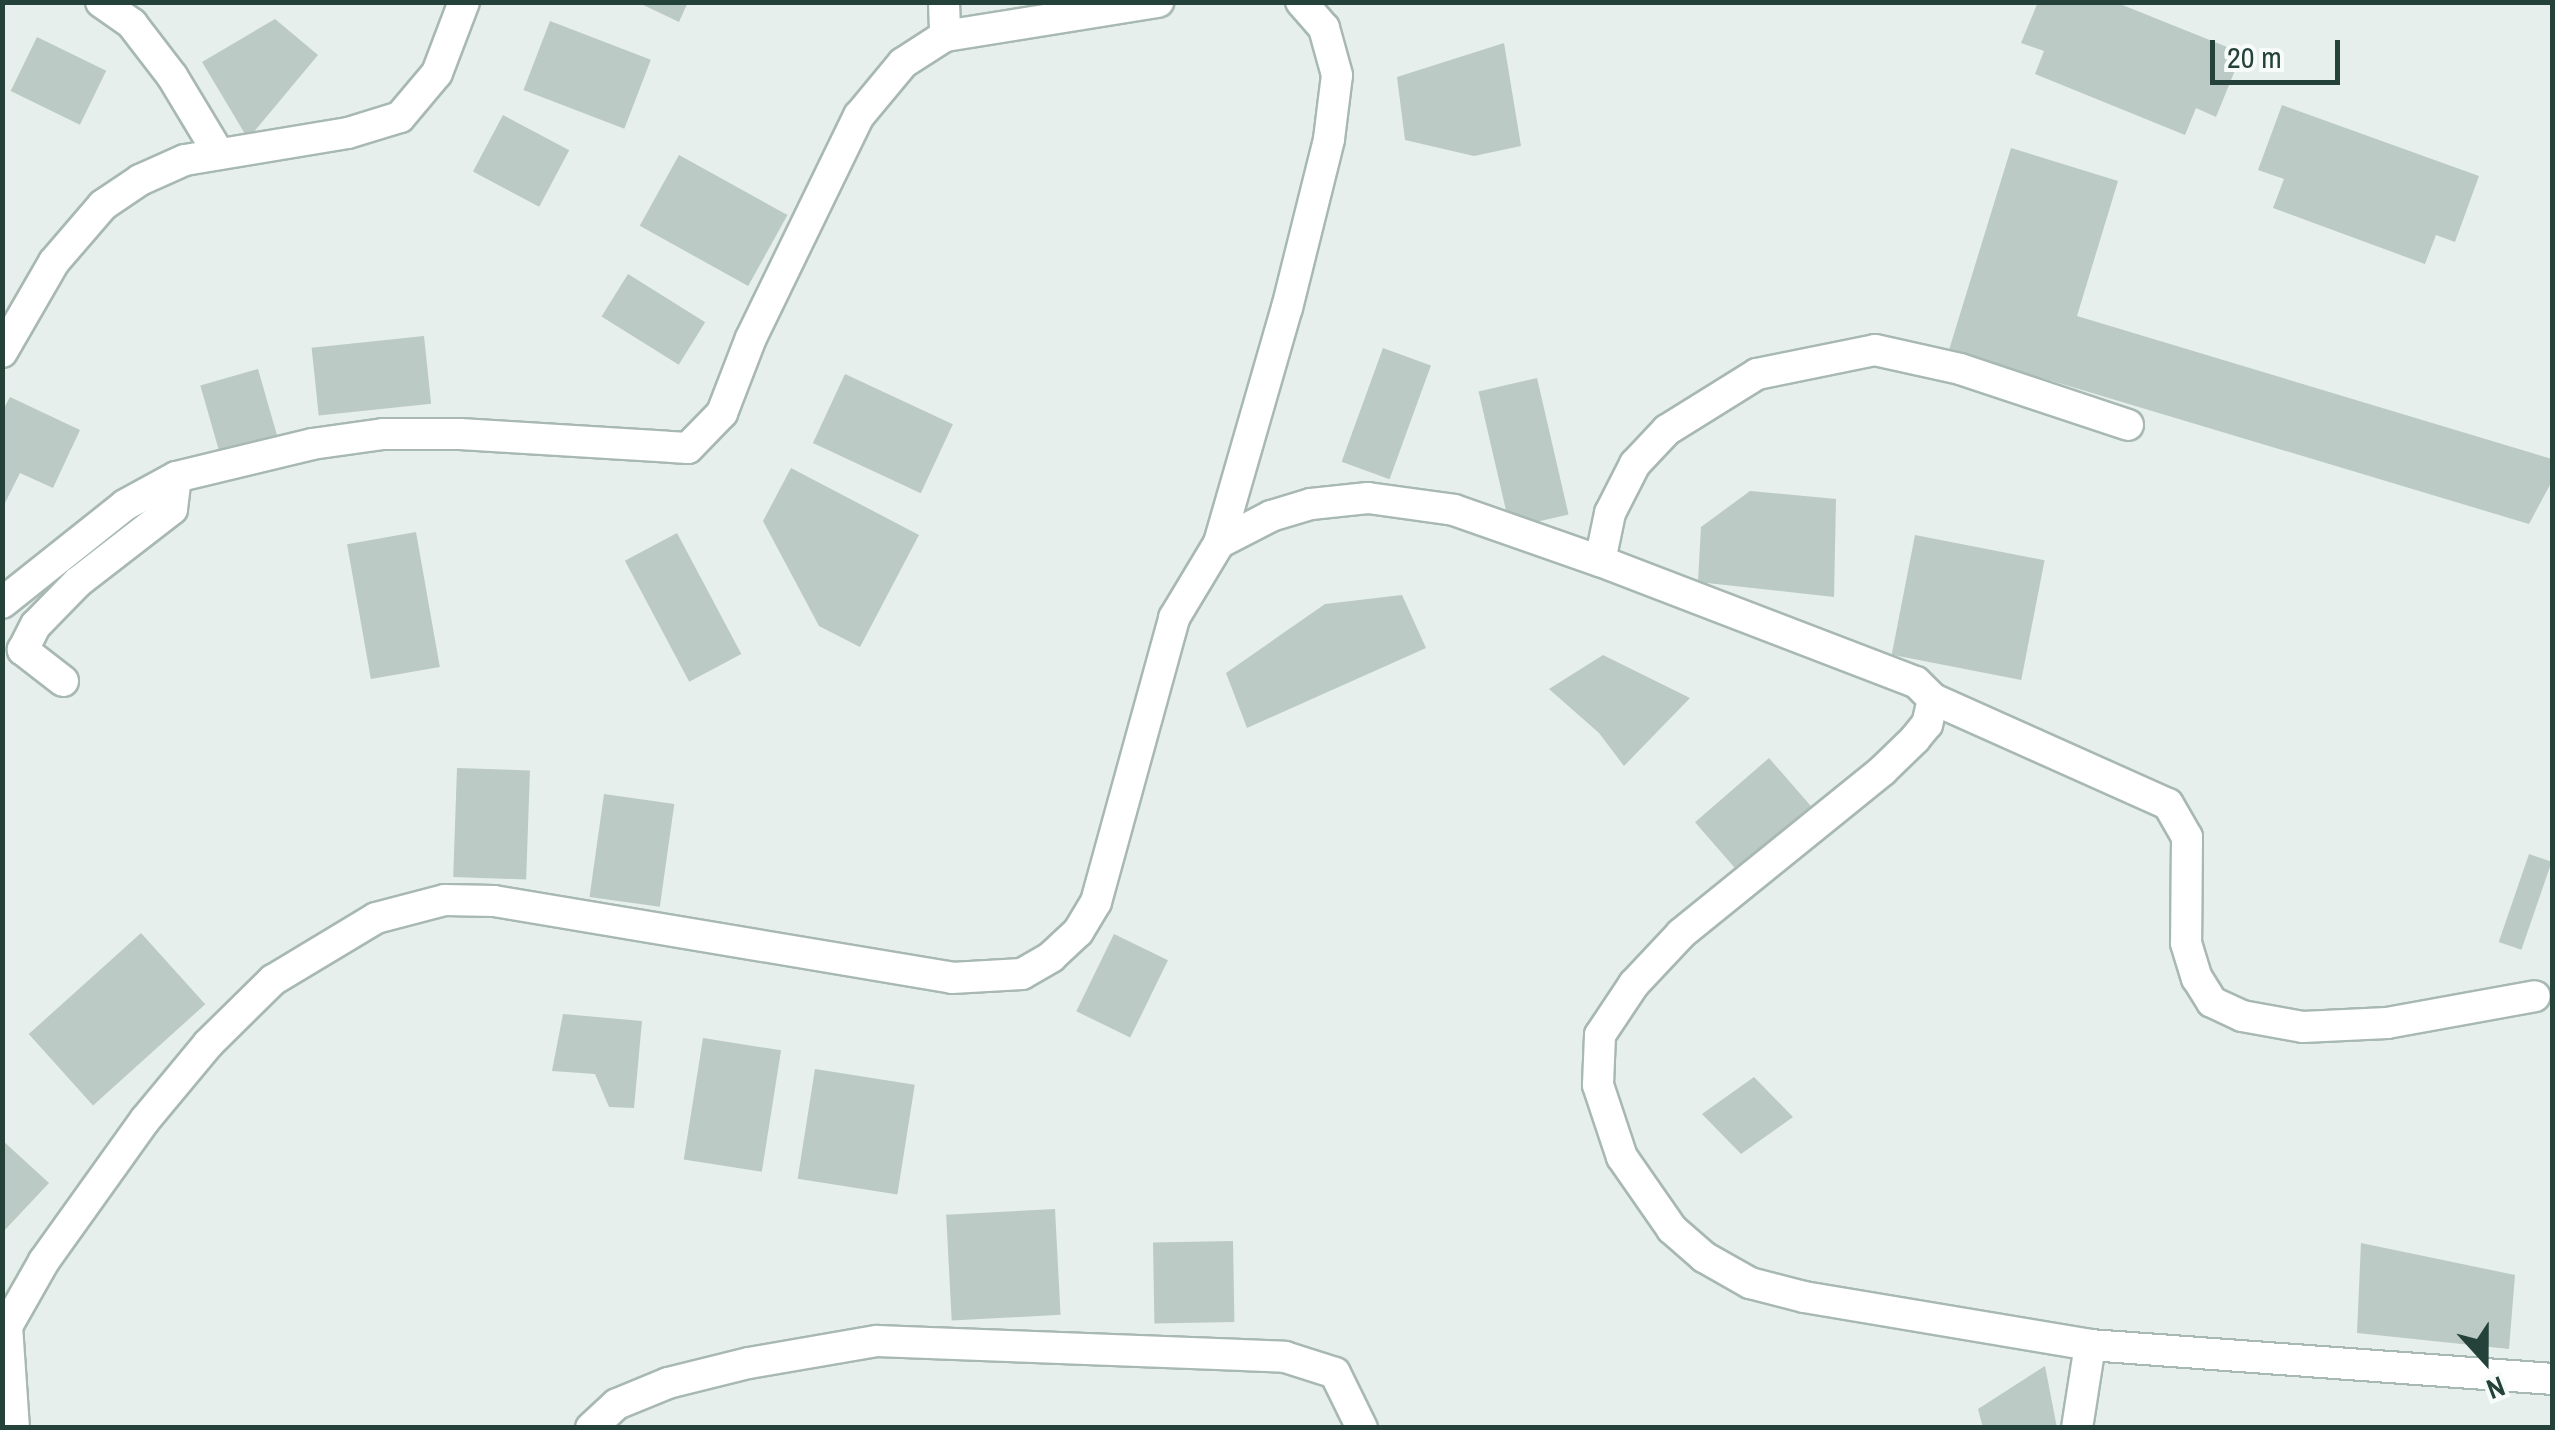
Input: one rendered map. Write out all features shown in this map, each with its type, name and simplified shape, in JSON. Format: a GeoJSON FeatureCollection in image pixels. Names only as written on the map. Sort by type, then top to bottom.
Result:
{"type":"FeatureCollection","features":[{"type":"Feature","properties":{"kind":"street"},"geometry":{"type":"LineString","coordinates":[[102,2],[132,24],[172,76],[219,154]]}},
{"type":"Feature","properties":{"kind":"street"},"geometry":{"type":"LineString","coordinates":[[2,352],[54,262],[102,205],[140,180],[185,160],[348,133],[400,117],[437,73],[464,2]]}},
{"type":"Feature","properties":{"kind":"street"},"geometry":{"type":"LineString","coordinates":[[944,2],[945,36]]}},
{"type":"Feature","properties":{"kind":"street"},"geometry":{"type":"LineString","coordinates":[[2,603],[125,506],[176,477],[312,444],[383,434],[542,436],[663,449],[688,448],[722,413],[751,338],[859,116],[903,63],[945,36],[1158,2]]}},
{"type":"Feature","properties":{"kind":"street"},"geometry":{"type":"LineString","coordinates":[[14,1428],[5,1331],[55,1245],[145,1120],[208,1044],[273,980],[376,918],[445,900],[494,901],[952,978],[1022,974],[1050,957],[1078,932],[1096,902],[1174,618],[1219,543],[1287,308],[1329,139],[1337,75],[1324,28],[1301,2]]}},
{"type":"Feature","properties":{"kind":"street"},"geometry":{"type":"LineString","coordinates":[[1600,561],[1610,513],[1635,464],[1667,430],[1757,374],[1775,369],[1875,350],[1960,368],[2128,424]]}},
{"type":"Feature","properties":{"kind":"street"},"geometry":{"type":"LineString","coordinates":[[63,681],[23,650],[36,625],[78,582],[172,508],[176,477]]}},
{"type":"Feature","properties":{"kind":"street"},"geometry":{"type":"LineString","coordinates":[[1219,543],[1271,516],[1311,504],[1368,498],[1454,510],[1600,561],[1916,682],[1933,699],[2168,804],[2187,837],[2186,943],[2197,978],[2212,1002],[2242,1016],[2303,1027],[2387,1023],[2535,996]]}},
{"type":"Feature","properties":{"kind":"street"},"geometry":{"type":"LineString","coordinates":[[1933,699],[1927,724],[1882,771],[1681,934],[1634,984],[1600,1036],[1598,1085],[1604,1112],[1622,1157],[1672,1229],[1704,1257],[1750,1283],[1864,1309],[2090,1345],[2552,1378]]}},
{"type":"Feature","properties":{"kind":"street"},"geometry":{"type":"LineString","coordinates":[[591,1428],[617,1404],[668,1384],[749,1363],[877,1341],[1285,1356],[1334,1372],[1362,1428]]}},
{"type":"Feature","properties":{"kind":"street"},"geometry":{"type":"LineString","coordinates":[[2077,1428],[2090,1345]]}},
{"type":"Feature","properties":{"kind":"building"},"geometry":{"type":"Polygon","coordinates":[[[637,2],[688,2],[679,22],[637,2]]]}},
{"type":"Feature","properties":{"kind":"building"},"geometry":{"type":"Polygon","coordinates":[[[2038,2],[2115,2],[2242,53],[2216,117],[2196,108],[2185,135],[2035,74],[2044,51],[2021,43],[2038,2]]]}},
{"type":"Feature","properties":{"kind":"building"},"geometry":{"type":"Polygon","coordinates":[[[275,19],[318,55],[248,139],[202,62],[275,19]]]}},
{"type":"Feature","properties":{"kind":"building"},"geometry":{"type":"Polygon","coordinates":[[[550,21],[651,60],[624,129],[523,90],[550,21]]]}},
{"type":"Feature","properties":{"kind":"building"},"geometry":{"type":"Polygon","coordinates":[[[37,37],[106,71],[80,125],[11,91],[37,37]]]}},
{"type":"Feature","properties":{"kind":"building"},"geometry":{"type":"Polygon","coordinates":[[[1504,43],[1521,146],[1474,156],[1405,140],[1397,77],[1504,43]]]}},
{"type":"Feature","properties":{"kind":"building"},"geometry":{"type":"Polygon","coordinates":[[[2282,105],[2479,176],[2455,242],[2436,235],[2425,264],[2273,208],[2284,179],[2258,170],[2282,105]]]}},
{"type":"Feature","properties":{"kind":"building"},"geometry":{"type":"Polygon","coordinates":[[[503,115],[569,150],[539,207],[473,172],[503,115]]]}},
{"type":"Feature","properties":{"kind":"building"},"geometry":{"type":"Polygon","coordinates":[[[2011,148],[2118,181],[2077,316],[2552,459],[2552,481],[2529,524],[1949,350],[2011,148]]]}},
{"type":"Feature","properties":{"kind":"building"},"geometry":{"type":"Polygon","coordinates":[[[679,155],[787,215],[748,286],[640,226],[679,155]]]}},
{"type":"Feature","properties":{"kind":"building"},"geometry":{"type":"Polygon","coordinates":[[[628,274],[705,322],[679,365],[602,316],[628,274]]]}},
{"type":"Feature","properties":{"kind":"building"},"geometry":{"type":"Polygon","coordinates":[[[424,336],[431,404],[319,415],[312,348],[424,336]]]}},
{"type":"Feature","properties":{"kind":"building"},"geometry":{"type":"Polygon","coordinates":[[[1383,348],[1431,365],[1390,479],[1342,462],[1383,348]]]}},
{"type":"Feature","properties":{"kind":"building"},"geometry":{"type":"Polygon","coordinates":[[[258,369],[278,438],[220,455],[200,386],[258,369]]]}},
{"type":"Feature","properties":{"kind":"building"},"geometry":{"type":"Polygon","coordinates":[[[845,374],[953,424],[921,493],[813,443],[845,374]]]}},
{"type":"Feature","properties":{"kind":"building"},"geometry":{"type":"Polygon","coordinates":[[[1537,378],[1568,514],[1510,528],[1479,391],[1537,378]]]}},
{"type":"Feature","properties":{"kind":"building"},"geometry":{"type":"Polygon","coordinates":[[[10,397],[80,430],[53,488],[20,473],[2,509],[2,412],[10,397]]]}},
{"type":"Feature","properties":{"kind":"building"},"geometry":{"type":"Polygon","coordinates":[[[791,468],[919,535],[860,647],[819,626],[763,521],[791,468]]]}},
{"type":"Feature","properties":{"kind":"building"},"geometry":{"type":"Polygon","coordinates":[[[1750,491],[1836,499],[1834,597],[1698,582],[1701,527],[1750,491]]]}},
{"type":"Feature","properties":{"kind":"building"},"geometry":{"type":"Polygon","coordinates":[[[416,532],[440,667],[371,679],[347,544],[416,532]]]}},
{"type":"Feature","properties":{"kind":"building"},"geometry":{"type":"Polygon","coordinates":[[[677,533],[741,654],[689,682],[625,561],[677,533]]]}},
{"type":"Feature","properties":{"kind":"building"},"geometry":{"type":"Polygon","coordinates":[[[1915,535],[2045,560],[2021,680],[1892,655],[1915,535]]]}},
{"type":"Feature","properties":{"kind":"building"},"geometry":{"type":"Polygon","coordinates":[[[1402,595],[1426,648],[1247,728],[1226,673],[1325,604],[1402,595]]]}},
{"type":"Feature","properties":{"kind":"building"},"geometry":{"type":"Polygon","coordinates":[[[1603,655],[1690,698],[1624,766],[1599,733],[1549,689],[1603,655]]]}},
{"type":"Feature","properties":{"kind":"building"},"geometry":{"type":"Polygon","coordinates":[[[1769,758],[1814,810],[1740,874],[1695,822],[1769,758]]]}},
{"type":"Feature","properties":{"kind":"building"},"geometry":{"type":"Polygon","coordinates":[[[457,768],[530,771],[526,879],[453,877],[457,768]]]}},
{"type":"Feature","properties":{"kind":"building"},"geometry":{"type":"Polygon","coordinates":[[[604,794],[674,804],[660,907],[590,897],[604,794]]]}},
{"type":"Feature","properties":{"kind":"building"},"geometry":{"type":"Polygon","coordinates":[[[2529,854],[2552,862],[2521,950],[2499,942],[2529,854]]]}},
{"type":"Feature","properties":{"kind":"building"},"geometry":{"type":"Polygon","coordinates":[[[141,933],[205,1004],[93,1105],[29,1034],[141,933]]]}},
{"type":"Feature","properties":{"kind":"building"},"geometry":{"type":"Polygon","coordinates":[[[1114,934],[1168,960],[1130,1038],[1076,1011],[1114,934]]]}},
{"type":"Feature","properties":{"kind":"building"},"geometry":{"type":"Polygon","coordinates":[[[563,1014],[642,1021],[634,1108],[609,1107],[595,1074],[552,1071],[563,1014]]]}},
{"type":"Feature","properties":{"kind":"building"},"geometry":{"type":"Polygon","coordinates":[[[703,1038],[781,1050],[762,1172],[684,1159],[703,1038]]]}},
{"type":"Feature","properties":{"kind":"building"},"geometry":{"type":"Polygon","coordinates":[[[815,1069],[915,1085],[897,1194],[798,1179],[815,1069]]]}},
{"type":"Feature","properties":{"kind":"building"},"geometry":{"type":"Polygon","coordinates":[[[1754,1077],[1793,1117],[1741,1154],[1702,1114],[1754,1077]]]}},
{"type":"Feature","properties":{"kind":"building"},"geometry":{"type":"Polygon","coordinates":[[[2,1140],[49,1183],[2,1233],[2,1140]]]}},
{"type":"Feature","properties":{"kind":"building"},"geometry":{"type":"Polygon","coordinates":[[[1055,1209],[1061,1315],[952,1321],[946,1215],[1055,1209]]]}},
{"type":"Feature","properties":{"kind":"building"},"geometry":{"type":"Polygon","coordinates":[[[1233,1241],[1234,1322],[1154,1323],[1153,1242],[1233,1241]]]}},
{"type":"Feature","properties":{"kind":"building"},"geometry":{"type":"Polygon","coordinates":[[[2361,1243],[2515,1275],[2509,1349],[2357,1333],[2361,1243]]]}},
{"type":"Feature","properties":{"kind":"building"},"geometry":{"type":"Polygon","coordinates":[[[2045,1366],[2057,1428],[1983,1428],[1978,1409],[2045,1366]]]}}]}
